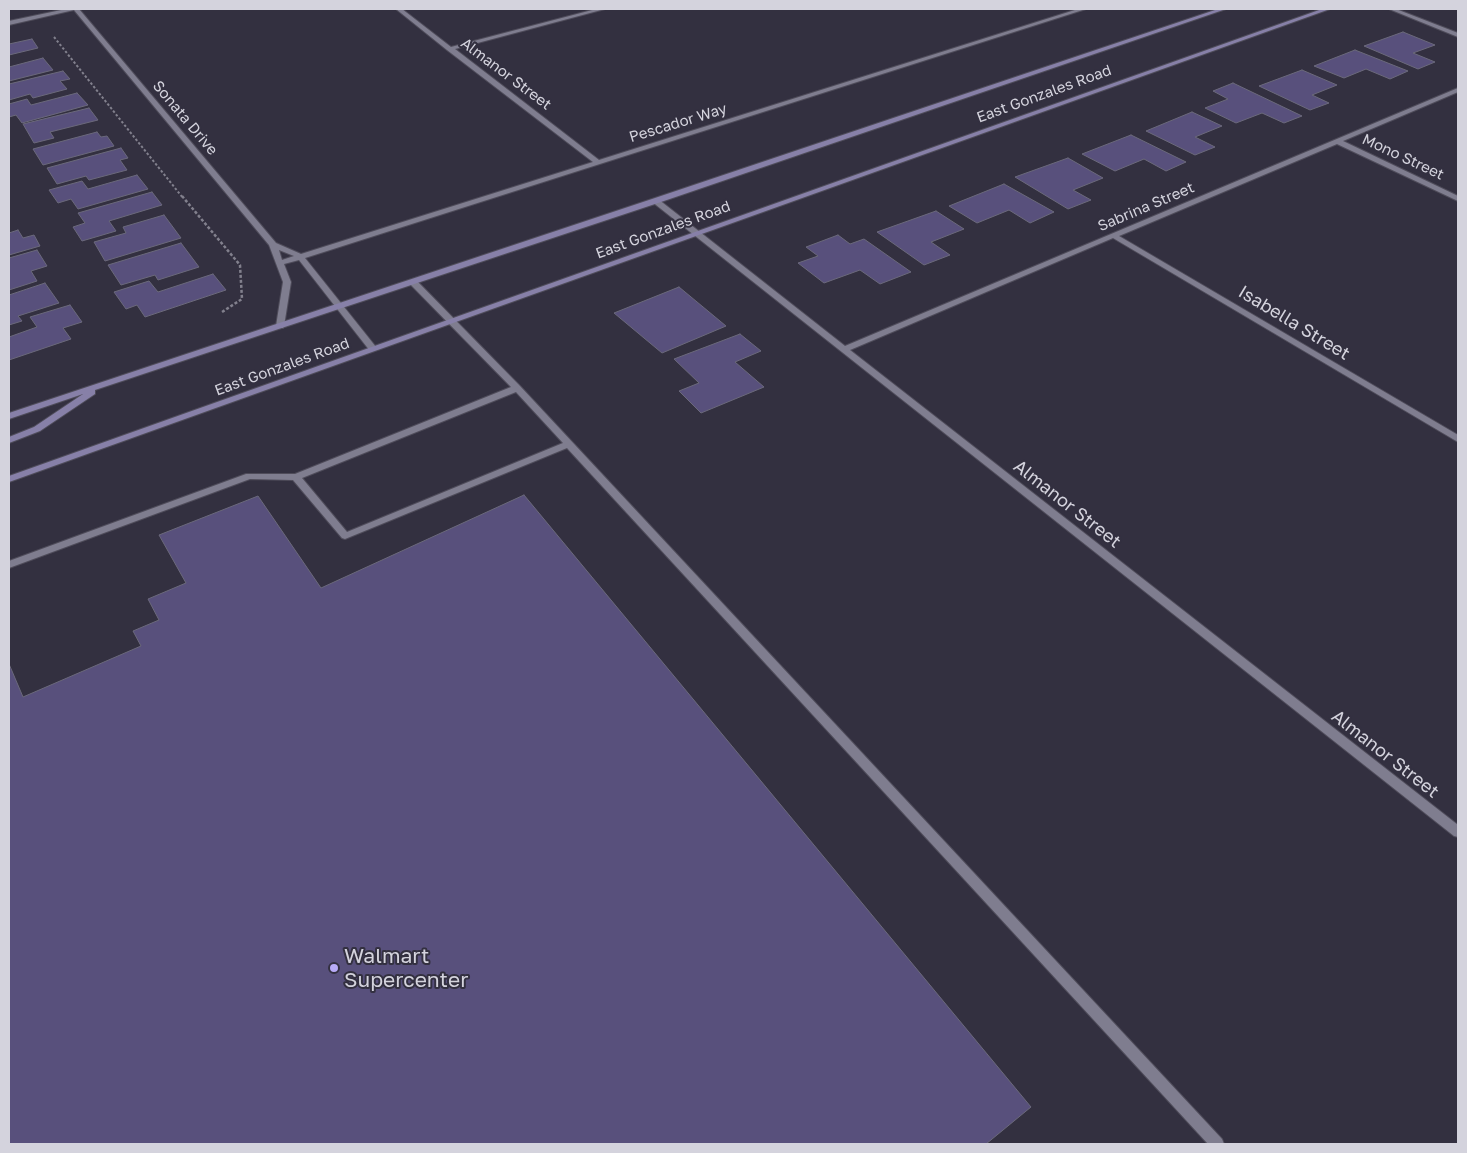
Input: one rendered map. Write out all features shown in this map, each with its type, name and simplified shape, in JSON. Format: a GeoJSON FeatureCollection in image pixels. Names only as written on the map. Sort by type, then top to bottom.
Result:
{"type":"FeatureCollection","features":[{"type":"Feature","properties":{"kind":"main road","name":"East Gonzales Road"},"geometry":{"type":"LineString","coordinates":[[9,416],[414,282],[1223,9]]}},
{"type":"Feature","properties":{"kind":"main road","name":"East Gonzales Road"},"geometry":{"type":"LineString","coordinates":[[9,479],[1326,9]]}},
{"type":"Feature","properties":{"kind":"main road"},"geometry":{"type":"LineString","coordinates":[[9,440],[37,428],[104,384]]}},
{"type":"Feature","properties":{"kind":"street"},"geometry":{"type":"LineString","coordinates":[[9,23],[75,9]]}},
{"type":"Feature","properties":{"kind":"street","name":"Sonata Drive"},"geometry":{"type":"LineString","coordinates":[[75,9],[273,244],[287,282],[280,326]]}},
{"type":"Feature","properties":{"kind":"street","name":"Almanor Street"},"geometry":{"type":"LineString","coordinates":[[399,9],[596,161]]}},
{"type":"Feature","properties":{"kind":"street"},"geometry":{"type":"LineString","coordinates":[[449,49],[602,9]]}},
{"type":"Feature","properties":{"kind":"street","name":"Pescador Way"},"geometry":{"type":"LineString","coordinates":[[280,262],[1083,9]]}},
{"type":"Feature","properties":{"kind":"street"},"geometry":{"type":"LineString","coordinates":[[1392,9],[1458,35]]}},
{"type":"Feature","properties":{"kind":"street","name":"Sabrina Street"},"geometry":{"type":"LineString","coordinates":[[844,349],[1458,90]]}},
{"type":"Feature","properties":{"kind":"street","name":"Mono Street"},"geometry":{"type":"LineString","coordinates":[[1337,141],[1458,198]]}},
{"type":"Feature","properties":{"kind":"street","name":"Almanor Street"},"geometry":{"type":"LineString","coordinates":[[655,201],[1458,832]]}},
{"type":"Feature","properties":{"kind":"street","name":"Isabella Street"},"geometry":{"type":"LineString","coordinates":[[1114,235],[1458,439]]}},
{"type":"Feature","properties":{"kind":"street","name":"Sonata Drive"},"geometry":{"type":"LineString","coordinates":[[273,244],[300,256],[373,349]]}},
{"type":"Feature","properties":{"kind":"street"},"geometry":{"type":"LineString","coordinates":[[414,282],[517,388],[1217,1144]]}},
{"type":"Feature","properties":{"kind":"street"},"geometry":{"type":"LineString","coordinates":[[9,565],[249,476],[296,477],[517,388]]}},
{"type":"Feature","properties":{"kind":"street"},"geometry":{"type":"LineString","coordinates":[[296,477],[345,536],[568,444]]}},
{"type":"Feature","properties":{"kind":"path"},"geometry":{"type":"LineString","coordinates":[[51,33],[240,265],[242,299],[222,312]]}},
{"type":"Feature","properties":{"kind":"building"},"geometry":{"type":"Polygon","coordinates":[[[1403,32],[1435,45],[1413,53],[1435,62],[1418,69],[1364,46],[1403,32]]]}},
{"type":"Feature","properties":{"kind":"building"},"geometry":{"type":"Polygon","coordinates":[[[32,39],[38,48],[9,55],[9,44],[32,39]]]}},
{"type":"Feature","properties":{"kind":"building"},"geometry":{"type":"Polygon","coordinates":[[[1355,50],[1408,71],[1390,79],[1366,69],[1344,78],[1314,66],[1355,50]]]}},
{"type":"Feature","properties":{"kind":"building"},"geometry":{"type":"Polygon","coordinates":[[[43,58],[53,70],[9,81],[9,67],[43,58]]]}},
{"type":"Feature","properties":{"kind":"building"},"geometry":{"type":"Polygon","coordinates":[[[1302,70],[1337,85],[1312,95],[1329,103],[1310,110],[1259,86],[1302,70]]]}},
{"type":"Feature","properties":{"kind":"building"},"geometry":{"type":"Polygon","coordinates":[[[63,71],[70,79],[60,81],[67,89],[33,98],[30,94],[9,100],[9,84],[63,71]]]}},
{"type":"Feature","properties":{"kind":"building"},"geometry":{"type":"Polygon","coordinates":[[[1233,83],[1302,116],[1284,123],[1262,113],[1236,123],[1205,108],[1228,99],[1213,91],[1233,83]]]}},
{"type":"Feature","properties":{"kind":"building"},"geometry":{"type":"Polygon","coordinates":[[[77,93],[88,105],[22,123],[16,115],[9,117],[9,104],[27,99],[31,105],[77,93]]]}},
{"type":"Feature","properties":{"kind":"building"},"geometry":{"type":"Polygon","coordinates":[[[89,108],[98,120],[50,132],[54,138],[34,143],[23,124],[89,108]]]}},
{"type":"Feature","properties":{"kind":"building"},"geometry":{"type":"Polygon","coordinates":[[[1192,112],[1222,126],[1195,137],[1215,147],[1195,155],[1146,131],[1192,112]]]}},
{"type":"Feature","properties":{"kind":"building"},"geometry":{"type":"Polygon","coordinates":[[[97,132],[101,137],[107,136],[114,146],[43,165],[33,149],[97,132]]]}},
{"type":"Feature","properties":{"kind":"building"},"geometry":{"type":"Polygon","coordinates":[[[1131,135],[1186,162],[1166,171],[1144,159],[1115,171],[1082,154],[1131,135]]]}},
{"type":"Feature","properties":{"kind":"building"},"geometry":{"type":"Polygon","coordinates":[[[121,148],[128,158],[120,160],[127,170],[89,180],[86,176],[57,184],[47,168],[121,148]]]}},
{"type":"Feature","properties":{"kind":"building"},"geometry":{"type":"Polygon","coordinates":[[[1068,158],[1103,178],[1073,190],[1091,200],[1068,209],[1015,177],[1068,158]]]}},
{"type":"Feature","properties":{"kind":"building"},"geometry":{"type":"Polygon","coordinates":[[[137,175],[148,189],[78,209],[71,199],[58,203],[49,190],[82,181],[88,189],[137,175]]]}},
{"type":"Feature","properties":{"kind":"building"},"geometry":{"type":"Polygon","coordinates":[[[1004,184],[1054,212],[1030,223],[1009,210],[977,223],[949,206],[1004,184]]]}},
{"type":"Feature","properties":{"kind":"building"},"geometry":{"type":"Polygon","coordinates":[[[152,192],[162,205],[109,221],[116,231],[82,241],[73,227],[85,223],[78,213],[152,192]]]}},
{"type":"Feature","properties":{"kind":"building"},"geometry":{"type":"Polygon","coordinates":[[[936,211],[964,229],[931,242],[950,255],[924,265],[877,232],[936,211]]]}},
{"type":"Feature","properties":{"kind":"building"},"geometry":{"type":"Polygon","coordinates":[[[164,215],[181,238],[105,261],[94,242],[126,233],[123,227],[164,215]]]}},
{"type":"Feature","properties":{"kind":"building"},"geometry":{"type":"Polygon","coordinates":[[[18,230],[23,238],[34,235],[40,246],[9,255],[9,233],[18,230]]]}},
{"type":"Feature","properties":{"kind":"building"},"geometry":{"type":"Polygon","coordinates":[[[838,235],[850,244],[864,239],[911,272],[880,284],[860,270],[824,283],[798,263],[818,256],[806,247],[838,235]]]}},
{"type":"Feature","properties":{"kind":"building"},"geometry":{"type":"Polygon","coordinates":[[[181,243],[199,267],[158,280],[155,275],[121,285],[108,265],[181,243]]]}},
{"type":"Feature","properties":{"kind":"building"},"geometry":{"type":"Polygon","coordinates":[[[37,250],[47,266],[31,271],[37,281],[9,290],[9,258],[37,250]]]}},
{"type":"Feature","properties":{"kind":"building"},"geometry":{"type":"Polygon","coordinates":[[[213,274],[226,290],[145,317],[137,305],[126,309],[114,292],[149,281],[158,292],[213,274]]]}},
{"type":"Feature","properties":{"kind":"building"},"geometry":{"type":"Polygon","coordinates":[[[45,283],[59,303],[18,316],[22,321],[9,325],[9,295],[45,283]]]}},
{"type":"Feature","properties":{"kind":"building"},"geometry":{"type":"Polygon","coordinates":[[[679,287],[726,326],[662,353],[614,313],[679,287]]]}},
{"type":"Feature","properties":{"kind":"building"},"geometry":{"type":"Polygon","coordinates":[[[70,305],[82,322],[63,328],[71,339],[9,360],[9,337],[37,327],[30,317],[70,305]]]}},
{"type":"Feature","properties":{"kind":"building"},"geometry":{"type":"Polygon","coordinates":[[[740,334],[761,351],[735,362],[764,387],[701,413],[679,391],[699,383],[674,359],[740,334]]]}},
{"type":"Feature","properties":{"kind":"building"},"geometry":{"type":"Polygon","coordinates":[[[524,495],[1031,1107],[986,1144],[9,1144],[9,664],[23,697],[141,646],[133,631],[159,620],[148,599],[186,583],[159,535],[258,496],[321,588],[524,495]]]}},
{"type":"Feature","properties":{"kind":"place","name":"Walmart Supercenter"},"geometry":{"type":"Point","coordinates":[334,968]}}]}
